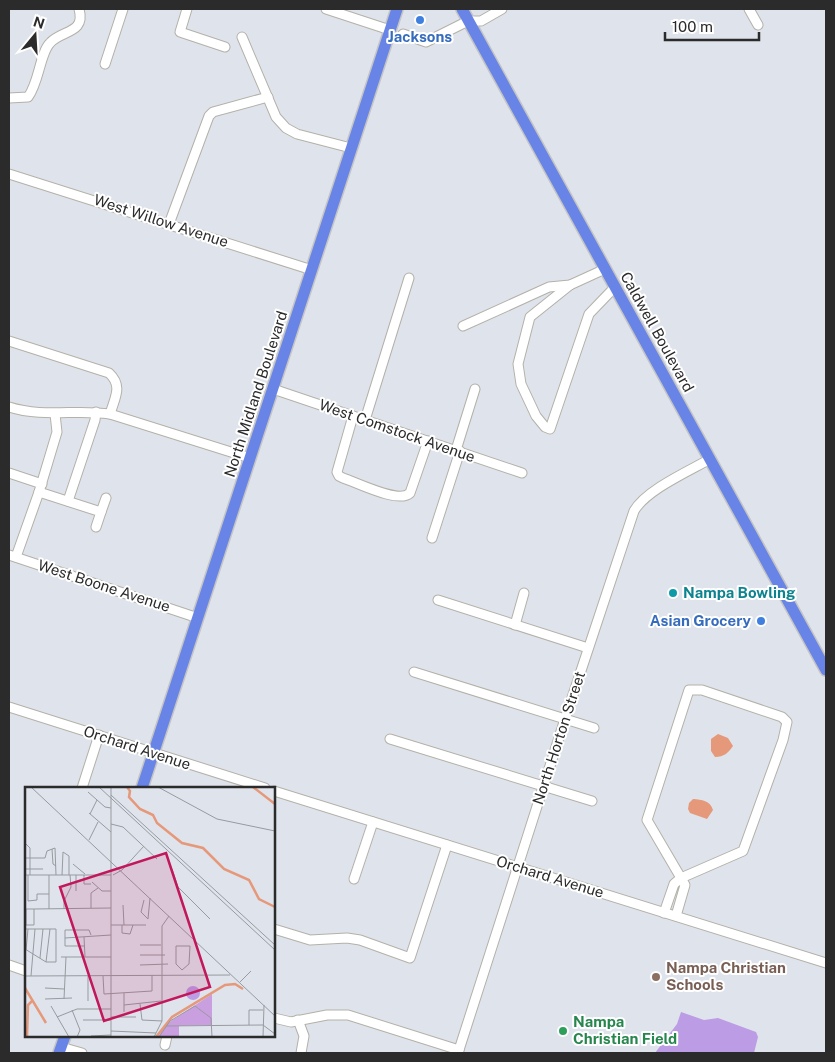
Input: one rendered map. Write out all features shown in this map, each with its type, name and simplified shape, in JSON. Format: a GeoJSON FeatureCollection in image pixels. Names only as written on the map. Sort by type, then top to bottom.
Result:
{"type":"FeatureCollection","features":[{"type":"Feature","properties":{"kind":"main road","name":"North Midland Boulevard"},"geometry":{"type":"LineString","coordinates":[[142,787],[397,9]]}},
{"type":"Feature","properties":{"kind":"main road","name":"Caldwell Boulevard"},"geometry":{"type":"LineString","coordinates":[[462,9],[826,670]]}},
{"type":"Feature","properties":{"kind":"street"},"geometry":{"type":"LineString","coordinates":[[9,98],[28,97],[33,90],[48,45],[54,38],[66,34],[79,23],[81,17],[79,9]]}},
{"type":"Feature","properties":{"kind":"street"},"geometry":{"type":"LineString","coordinates":[[105,64],[123,9]]}},
{"type":"Feature","properties":{"kind":"street"},"geometry":{"type":"LineString","coordinates":[[187,9],[180,32],[224,47]]}},
{"type":"Feature","properties":{"kind":"street"},"geometry":{"type":"LineString","coordinates":[[326,9],[390,30]]}},
{"type":"Feature","properties":{"kind":"street"},"geometry":{"type":"LineString","coordinates":[[403,34],[426,42],[468,20],[481,21],[502,9]]}},
{"type":"Feature","properties":{"kind":"street"},"geometry":{"type":"LineString","coordinates":[[749,9],[758,25]]}},
{"type":"Feature","properties":{"kind":"street"},"geometry":{"type":"LineString","coordinates":[[242,37],[276,117],[286,128],[297,134],[351,148]]}},
{"type":"Feature","properties":{"kind":"street"},"geometry":{"type":"LineString","coordinates":[[169,224],[209,116],[213,112],[268,97]]}},
{"type":"Feature","properties":{"kind":"street","name":"West Willow Avenue"},"geometry":{"type":"LineString","coordinates":[[9,174],[312,270]]}},
{"type":"Feature","properties":{"kind":"street"},"geometry":{"type":"LineString","coordinates":[[605,269],[570,285],[530,317],[518,364],[521,384],[536,416],[545,427],[550,429],[588,314],[615,287]]}},
{"type":"Feature","properties":{"kind":"street"},"geometry":{"type":"LineString","coordinates":[[365,420],[409,278]]}},
{"type":"Feature","properties":{"kind":"street"},"geometry":{"type":"LineString","coordinates":[[463,326],[549,287],[570,285]]}},
{"type":"Feature","properties":{"kind":"street"},"geometry":{"type":"LineString","coordinates":[[9,341],[109,373],[116,380],[118,389],[110,414]]}},
{"type":"Feature","properties":{"kind":"street","name":"West Comstock Avenue"},"geometry":{"type":"LineString","coordinates":[[273,389],[522,473]]}},
{"type":"Feature","properties":{"kind":"street"},"geometry":{"type":"LineString","coordinates":[[432,538],[475,389]]}},
{"type":"Feature","properties":{"kind":"street"},"geometry":{"type":"LineString","coordinates":[[9,407],[26,412],[55,414],[96,412],[110,414],[250,458]]}},
{"type":"Feature","properties":{"kind":"street"},"geometry":{"type":"LineString","coordinates":[[68,501],[96,412]]}},
{"type":"Feature","properties":{"kind":"street"},"geometry":{"type":"LineString","coordinates":[[12,556],[40,488],[57,432],[55,414]]}},
{"type":"Feature","properties":{"kind":"street"},"geometry":{"type":"LineString","coordinates":[[354,416],[337,472],[339,476],[387,494],[406,497],[410,493],[428,441]]}},
{"type":"Feature","properties":{"kind":"street","name":"North Horton Street"},"geometry":{"type":"LineString","coordinates":[[458,1052],[565,718],[636,507],[650,494],[710,459]]}},
{"type":"Feature","properties":{"kind":"street"},"geometry":{"type":"LineString","coordinates":[[9,473],[68,501],[101,512]]}},
{"type":"Feature","properties":{"kind":"street"},"geometry":{"type":"LineString","coordinates":[[96,527],[106,498]]}},
{"type":"Feature","properties":{"kind":"street","name":"West Boone Avenue"},"geometry":{"type":"LineString","coordinates":[[12,556],[198,618]]}},
{"type":"Feature","properties":{"kind":"street"},"geometry":{"type":"LineString","coordinates":[[515,625],[524,593]]}},
{"type":"Feature","properties":{"kind":"street"},"geometry":{"type":"LineString","coordinates":[[438,600],[588,648]]}},
{"type":"Feature","properties":{"kind":"street"},"geometry":{"type":"LineString","coordinates":[[414,672],[594,728]]}},
{"type":"Feature","properties":{"kind":"street"},"geometry":{"type":"LineString","coordinates":[[664,912],[674,884],[681,878],[743,851],[784,737],[787,722],[782,717],[702,690],[689,690],[646,820],[681,878],[685,886],[676,916]]}},
{"type":"Feature","properties":{"kind":"street","name":"Orchard Avenue"},"geometry":{"type":"LineString","coordinates":[[9,706],[262,787]]}},
{"type":"Feature","properties":{"kind":"street"},"geometry":{"type":"LineString","coordinates":[[82,787],[99,736]]}},
{"type":"Feature","properties":{"kind":"street"},"geometry":{"type":"LineString","coordinates":[[390,739],[592,802]]}},
{"type":"Feature","properties":{"kind":"street","name":"Orchard Avenue"},"geometry":{"type":"LineString","coordinates":[[275,791],[826,964]]}},
{"type":"Feature","properties":{"kind":"street"},"geometry":{"type":"LineString","coordinates":[[354,879],[373,822]]}},
{"type":"Feature","properties":{"kind":"street"},"geometry":{"type":"LineString","coordinates":[[275,930],[310,940],[347,938],[360,940],[410,958],[447,845]]}},
{"type":"Feature","properties":{"kind":"street"},"geometry":{"type":"LineString","coordinates":[[9,965],[25,971]]}},
{"type":"Feature","properties":{"kind":"street"},"geometry":{"type":"LineString","coordinates":[[275,1018],[291,1022],[332,1014],[348,1015],[458,1052]]}},
{"type":"Feature","properties":{"kind":"street"},"geometry":{"type":"LineString","coordinates":[[298,1020],[304,1036],[301,1053]]}},
{"type":"Feature","properties":{"kind":"street"},"geometry":{"type":"LineString","coordinates":[[62,1045],[82,1053]]}},
{"type":"Feature","properties":{"kind":"shaded area"},"geometry":{"type":"Polygon","coordinates":[[[718,734],[728,738],[733,746],[726,754],[715,757],[711,751],[711,739],[718,734]]]}},
{"type":"Feature","properties":{"kind":"shaded area"},"geometry":{"type":"Polygon","coordinates":[[[693,799],[710,804],[713,810],[707,819],[690,813],[688,809],[689,803],[693,799]]]}},
{"type":"Feature","properties":{"kind":"shaded area"},"geometry":{"type":"Polygon","coordinates":[[[681,1012],[704,1020],[718,1018],[756,1032],[758,1037],[754,1053],[655,1053],[677,1024],[681,1012]]]}},
{"type":"Feature","properties":{"kind":"place","name":"Jacksons"},"geometry":{"type":"Point","coordinates":[420,20]}},
{"type":"Feature","properties":{"kind":"place","name":"Nampa Bowling"},"geometry":{"type":"Point","coordinates":[673,593]}},
{"type":"Feature","properties":{"kind":"place","name":"Asian Grocery"},"geometry":{"type":"Point","coordinates":[761,621]}},
{"type":"Feature","properties":{"kind":"place","name":"Nampa Christian Schools"},"geometry":{"type":"Point","coordinates":[656,977]}},
{"type":"Feature","properties":{"kind":"place","name":"Nampa Christian Field"},"geometry":{"type":"Point","coordinates":[563,1031]}}]}
